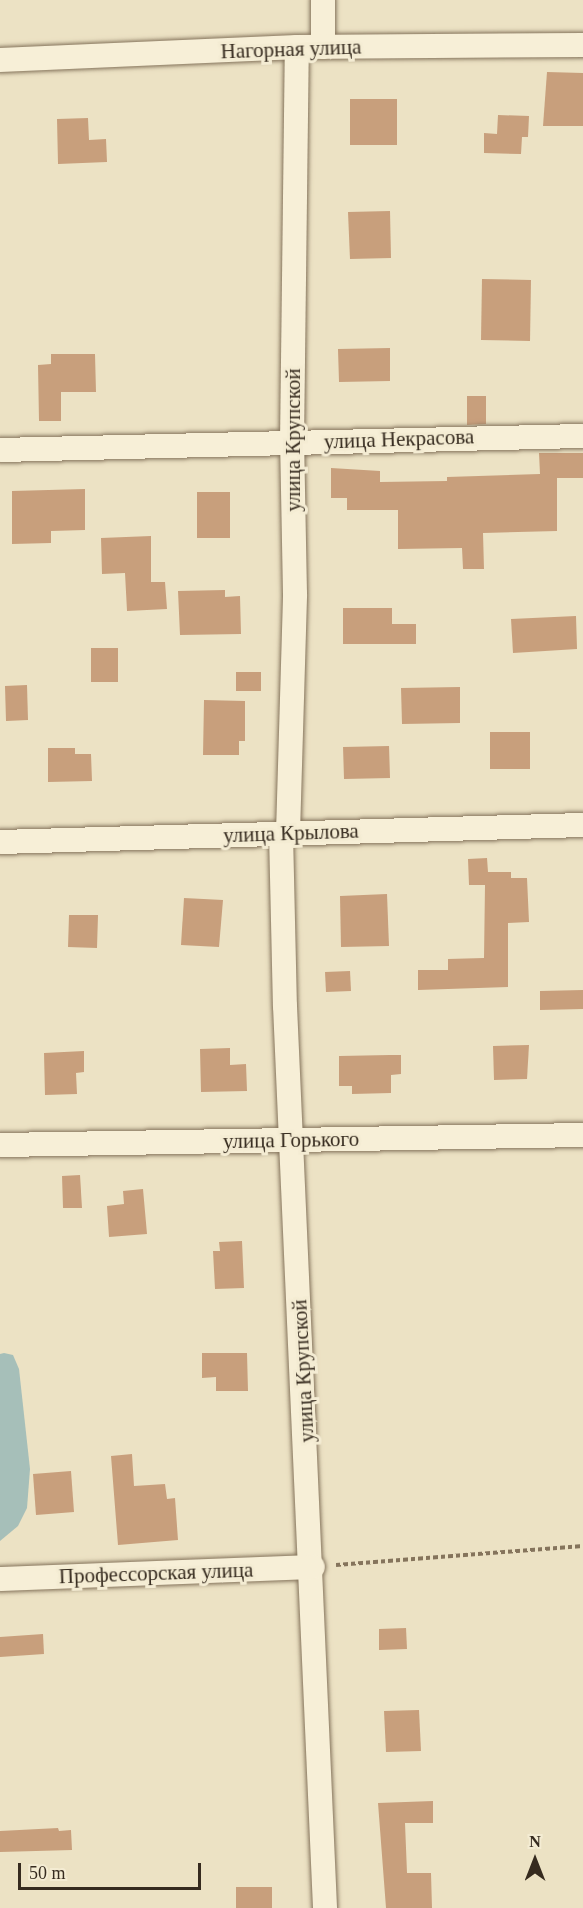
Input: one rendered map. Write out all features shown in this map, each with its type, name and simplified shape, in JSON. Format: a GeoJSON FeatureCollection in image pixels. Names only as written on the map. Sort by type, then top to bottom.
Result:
{"type":"FeatureCollection","features":[{"type":"Feature","properties":{"kind":"street"},"geometry":{"type":"LineString","coordinates":[[323,0],[323,47]]}},
{"type":"Feature","properties":{"kind":"street","name":"Нагорная улица"},"geometry":{"type":"LineString","coordinates":[[0,60],[297,47],[583,45]]}},
{"type":"Feature","properties":{"kind":"street","name":"улица Крупской"},"geometry":{"type":"LineString","coordinates":[[297,47],[292,443],[295,594],[285,833],[291,1140],[313,1567],[325,1908]]}},
{"type":"Feature","properties":{"kind":"street","name":"улица Некрасова"},"geometry":{"type":"LineString","coordinates":[[0,450],[292,443],[362,438],[583,436]]}},
{"type":"Feature","properties":{"kind":"street","name":"улица Крылова"},"geometry":{"type":"LineString","coordinates":[[0,842],[583,825]]}},
{"type":"Feature","properties":{"kind":"street","name":"улица Горького"},"geometry":{"type":"LineString","coordinates":[[0,1145],[583,1135]]}},
{"type":"Feature","properties":{"kind":"street","name":"Профессорская улица"},"geometry":{"type":"LineString","coordinates":[[0,1579],[313,1567]]}},
{"type":"Feature","properties":{"kind":"path"},"geometry":{"type":"LineString","coordinates":[[313,1567],[583,1546]]}},
{"type":"Feature","properties":{"kind":"water"},"geometry":{"type":"Polygon","coordinates":[[[0,1354],[13,1355],[19,1369],[30,1469],[27,1508],[18,1526],[0,1541],[0,1354]]]}},
{"type":"Feature","properties":{"kind":"building"},"geometry":{"type":"Polygon","coordinates":[[[547,72],[583,73],[583,126],[543,126],[547,72]]]}},
{"type":"Feature","properties":{"kind":"building"},"geometry":{"type":"Polygon","coordinates":[[[350,99],[397,99],[397,145],[350,145],[350,99]]]}},
{"type":"Feature","properties":{"kind":"building"},"geometry":{"type":"Polygon","coordinates":[[[498,115],[529,116],[528,137],[522,137],[521,154],[484,153],[484,133],[497,134],[498,115]]]}},
{"type":"Feature","properties":{"kind":"building"},"geometry":{"type":"Polygon","coordinates":[[[88,118],[89,140],[106,139],[107,162],[58,164],[57,119],[88,118]]]}},
{"type":"Feature","properties":{"kind":"building"},"geometry":{"type":"Polygon","coordinates":[[[390,211],[391,258],[350,259],[348,212],[390,211]]]}},
{"type":"Feature","properties":{"kind":"building"},"geometry":{"type":"Polygon","coordinates":[[[482,279],[531,280],[530,341],[481,340],[482,279]]]}},
{"type":"Feature","properties":{"kind":"building"},"geometry":{"type":"Polygon","coordinates":[[[390,348],[390,381],[339,382],[338,349],[390,348]]]}},
{"type":"Feature","properties":{"kind":"building"},"geometry":{"type":"Polygon","coordinates":[[[51,354],[95,354],[96,392],[61,392],[61,421],[39,421],[38,365],[51,364],[51,354]]]}},
{"type":"Feature","properties":{"kind":"building"},"geometry":{"type":"Polygon","coordinates":[[[467,396],[486,396],[486,424],[467,425],[467,396]]]}},
{"type":"Feature","properties":{"kind":"building"},"geometry":{"type":"Polygon","coordinates":[[[539,453],[583,453],[583,478],[557,478],[557,531],[483,533],[484,569],[463,569],[462,548],[398,549],[398,510],[347,510],[347,498],[331,498],[331,468],[380,471],[380,482],[447,481],[447,477],[540,474],[539,453]]]}},
{"type":"Feature","properties":{"kind":"building"},"geometry":{"type":"Polygon","coordinates":[[[85,489],[85,530],[51,531],[51,543],[12,544],[12,491],[85,489]]]}},
{"type":"Feature","properties":{"kind":"building"},"geometry":{"type":"Polygon","coordinates":[[[197,492],[230,492],[230,538],[197,538],[197,492]]]}},
{"type":"Feature","properties":{"kind":"building"},"geometry":{"type":"Polygon","coordinates":[[[151,536],[151,582],[165,582],[167,609],[127,611],[125,573],[102,574],[101,538],[151,536]]]}},
{"type":"Feature","properties":{"kind":"building"},"geometry":{"type":"Polygon","coordinates":[[[225,590],[225,597],[240,596],[241,634],[180,635],[178,591],[225,590]]]}},
{"type":"Feature","properties":{"kind":"building"},"geometry":{"type":"Polygon","coordinates":[[[343,608],[392,608],[392,624],[416,624],[416,644],[343,644],[343,608]]]}},
{"type":"Feature","properties":{"kind":"building"},"geometry":{"type":"Polygon","coordinates":[[[576,616],[577,649],[513,653],[511,619],[576,616]]]}},
{"type":"Feature","properties":{"kind":"building"},"geometry":{"type":"Polygon","coordinates":[[[91,648],[118,648],[118,682],[91,682],[91,648]]]}},
{"type":"Feature","properties":{"kind":"building"},"geometry":{"type":"Polygon","coordinates":[[[236,672],[261,672],[261,691],[236,691],[236,672]]]}},
{"type":"Feature","properties":{"kind":"building"},"geometry":{"type":"Polygon","coordinates":[[[27,685],[28,720],[6,721],[5,686],[27,685]]]}},
{"type":"Feature","properties":{"kind":"building"},"geometry":{"type":"Polygon","coordinates":[[[460,687],[460,723],[402,724],[401,688],[460,687]]]}},
{"type":"Feature","properties":{"kind":"building"},"geometry":{"type":"Polygon","coordinates":[[[204,700],[245,701],[245,741],[239,741],[239,755],[203,755],[204,700]]]}},
{"type":"Feature","properties":{"kind":"building"},"geometry":{"type":"Polygon","coordinates":[[[490,732],[530,732],[530,769],[490,769],[490,732]]]}},
{"type":"Feature","properties":{"kind":"building"},"geometry":{"type":"Polygon","coordinates":[[[389,746],[390,778],[344,779],[343,747],[389,746]]]}},
{"type":"Feature","properties":{"kind":"building"},"geometry":{"type":"Polygon","coordinates":[[[48,748],[75,748],[75,754],[91,754],[92,781],[48,782],[48,748]]]}},
{"type":"Feature","properties":{"kind":"building"},"geometry":{"type":"Polygon","coordinates":[[[487,858],[488,872],[511,872],[511,878],[527,878],[529,922],[508,923],[508,987],[418,990],[418,970],[448,970],[448,959],[484,958],[485,885],[469,885],[468,859],[487,858]]]}},
{"type":"Feature","properties":{"kind":"building"},"geometry":{"type":"Polygon","coordinates":[[[387,894],[389,946],[341,947],[340,896],[387,894]]]}},
{"type":"Feature","properties":{"kind":"building"},"geometry":{"type":"Polygon","coordinates":[[[184,898],[223,900],[219,947],[181,945],[184,898]]]}},
{"type":"Feature","properties":{"kind":"building"},"geometry":{"type":"Polygon","coordinates":[[[69,915],[98,915],[97,948],[68,947],[69,915]]]}},
{"type":"Feature","properties":{"kind":"building"},"geometry":{"type":"Polygon","coordinates":[[[350,971],[351,991],[326,992],[325,972],[350,971]]]}},
{"type":"Feature","properties":{"kind":"building"},"geometry":{"type":"Polygon","coordinates":[[[583,990],[583,1009],[540,1010],[540,991],[583,990]]]}},
{"type":"Feature","properties":{"kind":"building"},"geometry":{"type":"Polygon","coordinates":[[[529,1045],[527,1079],[494,1080],[493,1046],[529,1045]]]}},
{"type":"Feature","properties":{"kind":"building"},"geometry":{"type":"Polygon","coordinates":[[[230,1048],[230,1065],[246,1064],[247,1091],[201,1092],[200,1049],[230,1048]]]}},
{"type":"Feature","properties":{"kind":"building"},"geometry":{"type":"Polygon","coordinates":[[[84,1051],[84,1072],[76,1073],[77,1094],[45,1095],[44,1053],[84,1051]]]}},
{"type":"Feature","properties":{"kind":"building"},"geometry":{"type":"Polygon","coordinates":[[[401,1055],[401,1074],[391,1075],[391,1093],[352,1094],[352,1086],[339,1086],[339,1056],[401,1055]]]}},
{"type":"Feature","properties":{"kind":"building"},"geometry":{"type":"Polygon","coordinates":[[[80,1175],[82,1208],[63,1208],[62,1176],[80,1175]]]}},
{"type":"Feature","properties":{"kind":"building"},"geometry":{"type":"Polygon","coordinates":[[[143,1189],[147,1234],[109,1237],[107,1206],[124,1204],[123,1191],[143,1189]]]}},
{"type":"Feature","properties":{"kind":"building"},"geometry":{"type":"Polygon","coordinates":[[[242,1241],[244,1288],[215,1289],[213,1251],[220,1251],[219,1242],[242,1241]]]}},
{"type":"Feature","properties":{"kind":"building"},"geometry":{"type":"Polygon","coordinates":[[[202,1353],[247,1353],[248,1391],[216,1391],[216,1377],[202,1378],[202,1353]]]}},
{"type":"Feature","properties":{"kind":"building"},"geometry":{"type":"Polygon","coordinates":[[[132,1454],[134,1486],[165,1484],[167,1499],[175,1498],[178,1540],[118,1545],[111,1456],[132,1454]]]}},
{"type":"Feature","properties":{"kind":"building"},"geometry":{"type":"Polygon","coordinates":[[[71,1471],[74,1512],[36,1515],[33,1474],[71,1471]]]}},
{"type":"Feature","properties":{"kind":"building"},"geometry":{"type":"Polygon","coordinates":[[[406,1628],[407,1649],[379,1650],[379,1629],[406,1628]]]}},
{"type":"Feature","properties":{"kind":"building"},"geometry":{"type":"Polygon","coordinates":[[[43,1634],[44,1654],[0,1657],[0,1637],[43,1634]]]}},
{"type":"Feature","properties":{"kind":"building"},"geometry":{"type":"Polygon","coordinates":[[[419,1710],[421,1751],[386,1752],[384,1711],[419,1710]]]}},
{"type":"Feature","properties":{"kind":"building"},"geometry":{"type":"Polygon","coordinates":[[[433,1801],[433,1823],[405,1823],[407,1873],[431,1873],[432,1908],[386,1908],[378,1803],[433,1801]]]}},
{"type":"Feature","properties":{"kind":"building"},"geometry":{"type":"Polygon","coordinates":[[[58,1828],[59,1831],[71,1830],[72,1850],[0,1852],[0,1831],[58,1828]]]}},
{"type":"Feature","properties":{"kind":"building"},"geometry":{"type":"Polygon","coordinates":[[[236,1887],[272,1887],[272,1908],[236,1908],[236,1887]]]}}]}
